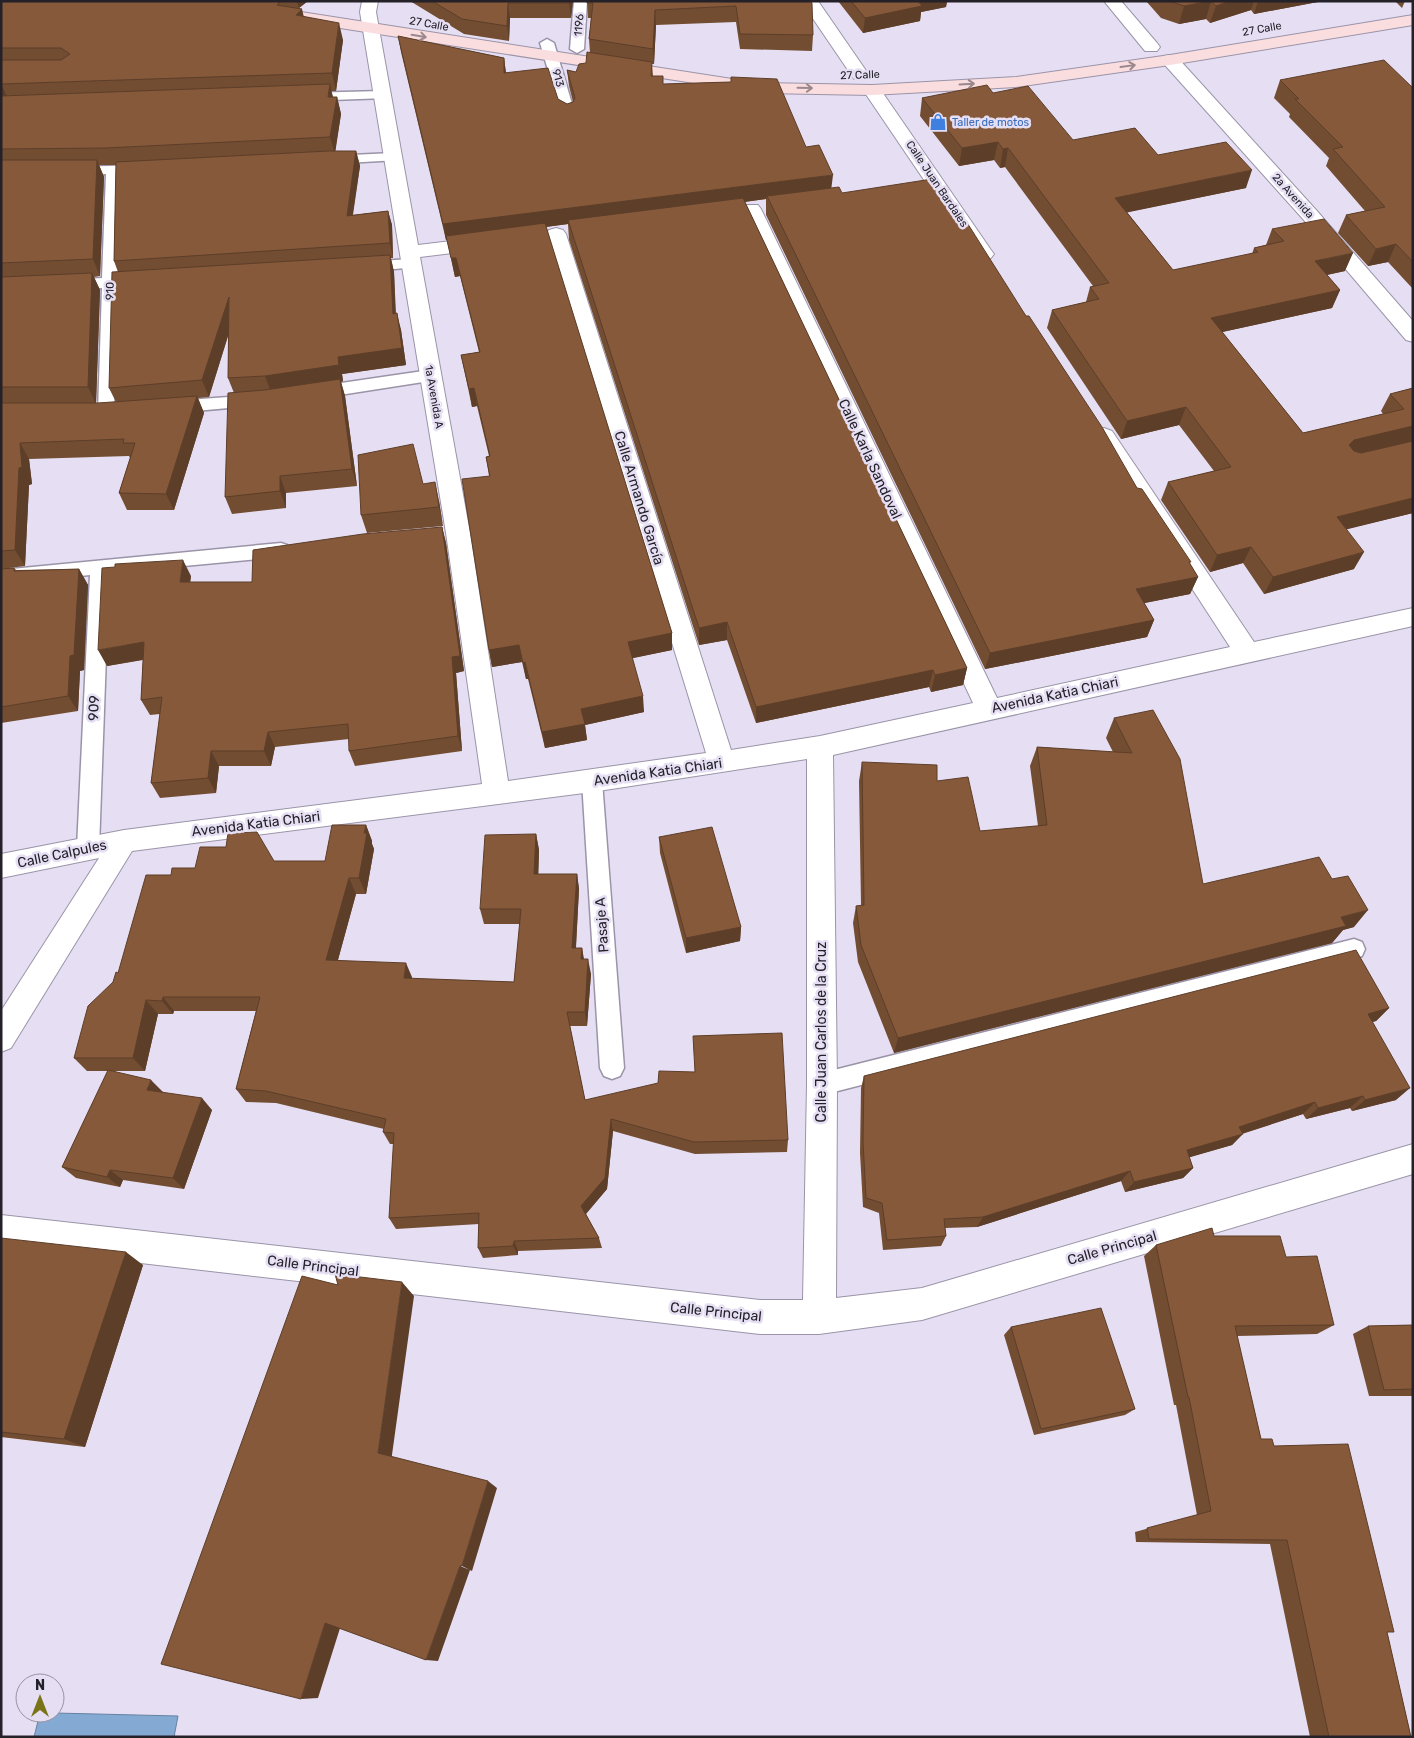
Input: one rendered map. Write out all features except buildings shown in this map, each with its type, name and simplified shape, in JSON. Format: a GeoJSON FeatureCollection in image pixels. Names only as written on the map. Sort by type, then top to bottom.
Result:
{"type":"FeatureCollection","features":[{"type":"Feature","properties":{"kind":"main road"},"geometry":{"type":"LineString","coordinates":[[317,3],[550,50],[758,88],[866,82],[1016,82],[1170,60],[1413,20]]}},
{"type":"Feature","properties":{"kind":"main road","name":"27 Calle"},"geometry":{"type":"LineString","coordinates":[[550,50],[577,48],[764,76],[866,82],[1014,68],[1413,3]]}},
{"type":"Feature","properties":{"kind":"main road"},"geometry":{"type":"LineString","coordinates":[[286,14],[369,14]]}},
{"type":"Feature","properties":{"kind":"street","name":"Calle Juan Bardales"},"geometry":{"type":"LineString","coordinates":[[809,1],[866,82],[929,186],[993,267]]}},
{"type":"Feature","properties":{"kind":"street"},"geometry":{"type":"LineString","coordinates":[[1112,1],[1151,47]]}},
{"type":"Feature","properties":{"kind":"street","name":"1a Avenida A"},"geometry":{"type":"LineString","coordinates":[[369,14],[430,376],[448,534],[497,793]]}},
{"type":"Feature","properties":{"kind":"street","name":"2a Avenida"},"geometry":{"type":"LineString","coordinates":[[1170,60],[1310,215],[1413,335]]}},
{"type":"Feature","properties":{"kind":"street","name":"Calle Karla Sandoval"},"geometry":{"type":"LineString","coordinates":[[751,209],[989,709]]}},
{"type":"Feature","properties":{"kind":"street","name":"Calle Armando García"},"geometry":{"type":"LineString","coordinates":[[556,234],[722,762]]}},
{"type":"Feature","properties":{"kind":"street"},"geometry":{"type":"LineString","coordinates":[[410,258],[507,240]]}},
{"type":"Feature","properties":{"kind":"street"},"geometry":{"type":"LineString","coordinates":[[1091,415],[1248,654]]}},
{"type":"Feature","properties":{"kind":"street","name":"Avenida Katia Chiari"},"geometry":{"type":"LineString","coordinates":[[124,841],[592,781],[820,747],[1413,617]]}},
{"type":"Feature","properties":{"kind":"street","name":"Calle Juan Carlos de la Cruz"},"geometry":{"type":"LineString","coordinates":[[819,1317],[822,1084],[820,747]]}},
{"type":"Feature","properties":{"kind":"street"},"geometry":{"type":"LineString","coordinates":[[1,1038],[124,841]]}},
{"type":"Feature","properties":{"kind":"street","name":"Calle Calpules"},"geometry":{"type":"LineString","coordinates":[[1,866],[124,841]]}},
{"type":"Feature","properties":{"kind":"street","name":"Calle Principal"},"geometry":{"type":"LineString","coordinates":[[1,1231],[760,1318],[819,1317],[922,1304],[1413,1159]]}},
{"type":"Feature","properties":{"kind":"lane","name":"1196"},"geometry":{"type":"LineString","coordinates":[[577,48],[582,1]]}},
{"type":"Feature","properties":{"kind":"lane","name":"913"},"geometry":{"type":"LineString","coordinates":[[550,50],[568,114]]}},
{"type":"Feature","properties":{"kind":"lane"},"geometry":{"type":"LineString","coordinates":[[294,98],[382,94]]}},
{"type":"Feature","properties":{"kind":"lane"},"geometry":{"type":"LineString","coordinates":[[316,161],[393,157]]}},
{"type":"Feature","properties":{"kind":"lane"},"geometry":{"type":"LineString","coordinates":[[57,172],[161,168]]}},
{"type":"Feature","properties":{"kind":"lane","name":"910"},"geometry":{"type":"LineString","coordinates":[[106,412],[113,171]]}},
{"type":"Feature","properties":{"kind":"lane"},"geometry":{"type":"LineString","coordinates":[[343,268],[410,258]]}},
{"type":"Feature","properties":{"kind":"lane"},"geometry":{"type":"LineString","coordinates":[[51,286],[158,280]]}},
{"type":"Feature","properties":{"kind":"lane"},"geometry":{"type":"LineString","coordinates":[[300,396],[430,376]]}},
{"type":"Feature","properties":{"kind":"lane"},"geometry":{"type":"LineString","coordinates":[[155,408],[271,400]]}},
{"type":"Feature","properties":{"kind":"lane"},"geometry":{"type":"LineString","coordinates":[[87,412],[126,410]]}},
{"type":"Feature","properties":{"kind":"lane"},"geometry":{"type":"LineString","coordinates":[[1,578],[299,548]]}},
{"type":"Feature","properties":{"kind":"lane","name":"909"},"geometry":{"type":"LineString","coordinates":[[88,848],[100,567]]}},
{"type":"Feature","properties":{"kind":"lane","name":"Pasaje A"},"geometry":{"type":"LineString","coordinates":[[592,781],[612,1068]]}},
{"type":"Feature","properties":{"kind":"lane"},"geometry":{"type":"LineString","coordinates":[[822,1084],[1354,949]]}},
{"type":"Feature","properties":{"kind":"water"},"geometry":{"type":"Polygon","coordinates":[[[65,1714],[178,1716],[174,1737],[34,1737],[38,1723],[65,1723],[65,1714]]]}},
{"type":"Feature","properties":{"kind":"place","name":"Taller de motos"},"geometry":{"type":"Point","coordinates":[938,122]}}]}
